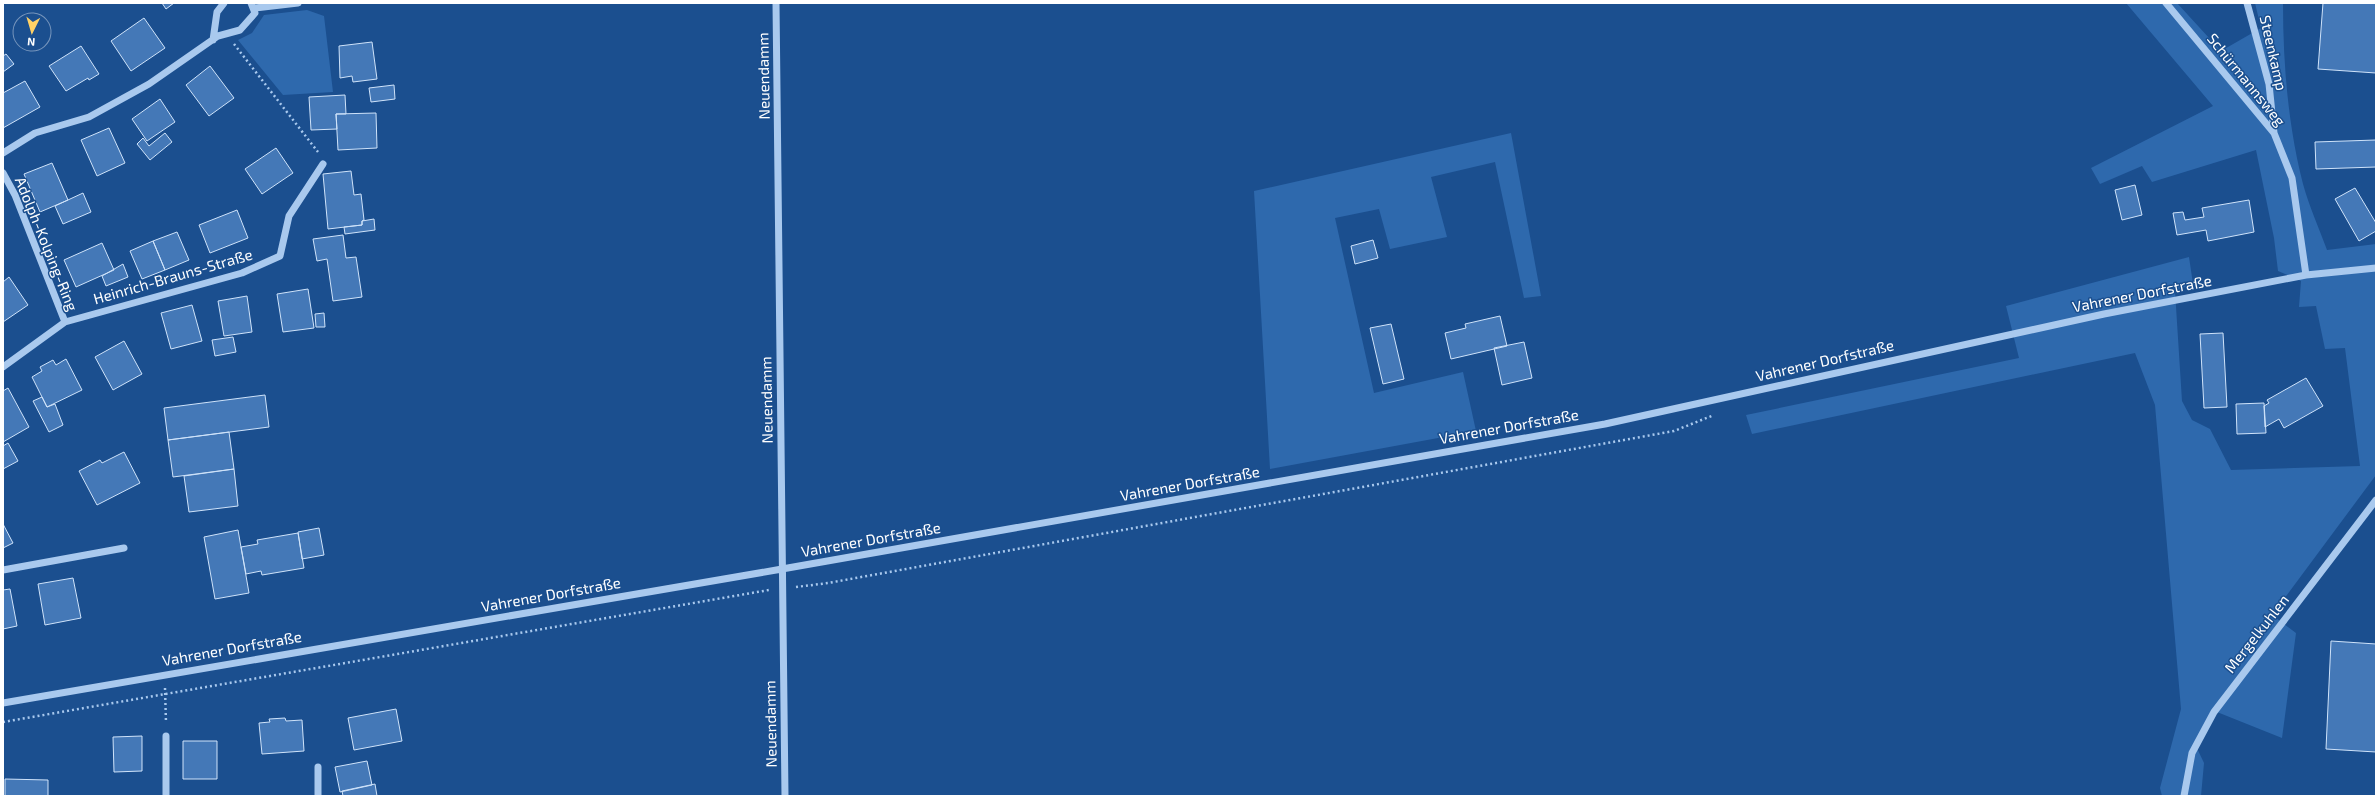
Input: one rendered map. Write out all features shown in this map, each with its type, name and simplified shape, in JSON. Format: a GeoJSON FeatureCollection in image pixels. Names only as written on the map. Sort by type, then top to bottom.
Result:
{"type":"FeatureCollection","features":[{"type":"Feature","properties":{"kind":"street"},"geometry":{"type":"LineString","coordinates":[[213,40],[217,12],[224,3]]}},
{"type":"Feature","properties":{"kind":"street"},"geometry":{"type":"LineString","coordinates":[[3,153],[35,133],[96,113],[149,84],[213,40],[225,34],[240,30],[249,22],[255,13],[253,5],[298,3]]}},
{"type":"Feature","properties":{"kind":"street","name":"Neuendamm"},"geometry":{"type":"LineString","coordinates":[[776,3],[785,796]]}},
{"type":"Feature","properties":{"kind":"street","name":"Schürmannsweg"},"geometry":{"type":"LineString","coordinates":[[2166,3],[2274,133],[2292,178],[2306,276]]}},
{"type":"Feature","properties":{"kind":"street","name":"Steenkamp"},"geometry":{"type":"LineString","coordinates":[[2247,3],[2269,84],[2274,133]]}},
{"type":"Feature","properties":{"kind":"street","name":"Heinrich-Brauns-Straße"},"geometry":{"type":"LineString","coordinates":[[65,322],[242,273],[280,256],[289,216],[323,164]]}},
{"type":"Feature","properties":{"kind":"street","name":"Adolph-Kolping-Ring"},"geometry":{"type":"LineString","coordinates":[[3,174],[15,195],[65,322],[3,367]]}},
{"type":"Feature","properties":{"kind":"street","name":"Vahrener Dorfstraße"},"geometry":{"type":"LineString","coordinates":[[3,703],[782,569],[1605,424],[2022,331],[2306,276],[2376,268]]}},
{"type":"Feature","properties":{"kind":"street","name":"Mergelkuhlen"},"geometry":{"type":"LineString","coordinates":[[2184,796],[2192,753],[2214,712],[2376,500]]}},
{"type":"Feature","properties":{"kind":"street"},"geometry":{"type":"LineString","coordinates":[[3,570],[124,548]]}},
{"type":"Feature","properties":{"kind":"street"},"geometry":{"type":"LineString","coordinates":[[166,736],[166,796]]}},
{"type":"Feature","properties":{"kind":"street"},"geometry":{"type":"LineString","coordinates":[[318,767],[318,796]]}},
{"type":"Feature","properties":{"kind":"path"},"geometry":{"type":"LineString","coordinates":[[225,34],[318,151],[323,164]]}},
{"type":"Feature","properties":{"kind":"path"},"geometry":{"type":"LineString","coordinates":[[3,722],[782,588]]}},
{"type":"Feature","properties":{"kind":"path"},"geometry":{"type":"LineString","coordinates":[[165,674],[166,736]]}},
{"type":"Feature","properties":{"kind":"shaded area"},"geometry":{"type":"Polygon","coordinates":[[[2126,3],[2177,3],[2221,51],[2261,28],[2255,3],[2283,3],[2285,72],[2290,117],[2303,184],[2314,217],[2327,250],[2376,244],[2376,475],[2272,615],[2296,633],[2282,738],[2212,710],[2195,744],[2204,763],[2201,796],[2162,796],[2160,788],[2181,709],[2155,405],[2135,353],[1752,434],[1746,415],[2019,358],[2006,306],[2189,257],[2193,284],[2175,291],[2182,401],[2192,420],[2210,429],[2231,470],[2360,466],[2345,348],[2325,349],[2316,306],[2299,307],[2301,281],[2278,271],[2274,238],[2256,150],[2152,182],[2142,166],[2100,184],[2091,168],[2213,106],[2126,3]]]}},
{"type":"Feature","properties":{"kind":"shaded area"},"geometry":{"type":"Polygon","coordinates":[[[307,10],[324,16],[333,92],[283,95],[238,40],[252,33],[264,15],[307,10]]]}},
{"type":"Feature","properties":{"kind":"shaded area"},"geometry":{"type":"Polygon","coordinates":[[[1511,133],[1541,296],[1524,298],[1495,162],[1431,177],[1447,237],[1390,249],[1379,209],[1335,218],[1374,393],[1463,372],[1476,431],[1270,469],[1254,191],[1511,133]]]}},
{"type":"Feature","properties":{"kind":"building"},"geometry":{"type":"Polygon","coordinates":[[[162,3],[174,3],[166,9],[162,3]]]}},
{"type":"Feature","properties":{"kind":"building"},"geometry":{"type":"Polygon","coordinates":[[[2323,3],[2376,3],[2376,73],[2318,69],[2323,3]]]}},
{"type":"Feature","properties":{"kind":"building"},"geometry":{"type":"Polygon","coordinates":[[[144,18],[165,48],[131,71],[111,41],[144,18]]]}},
{"type":"Feature","properties":{"kind":"building"},"geometry":{"type":"Polygon","coordinates":[[[372,42],[377,79],[353,82],[352,76],[340,78],[339,46],[372,42]]]}},
{"type":"Feature","properties":{"kind":"building"},"geometry":{"type":"Polygon","coordinates":[[[81,46],[99,74],[89,80],[88,78],[66,91],[49,66],[81,46]]]}},
{"type":"Feature","properties":{"kind":"building"},"geometry":{"type":"Polygon","coordinates":[[[6,54],[14,64],[3,72],[3,56],[6,54]]]}},
{"type":"Feature","properties":{"kind":"building"},"geometry":{"type":"Polygon","coordinates":[[[210,66],[234,98],[209,116],[186,85],[210,66]]]}},
{"type":"Feature","properties":{"kind":"building"},"geometry":{"type":"Polygon","coordinates":[[[25,81],[40,107],[3,128],[3,93],[25,81]]]}},
{"type":"Feature","properties":{"kind":"building"},"geometry":{"type":"Polygon","coordinates":[[[394,85],[395,99],[371,102],[369,88],[394,85]]]}},
{"type":"Feature","properties":{"kind":"building"},"geometry":{"type":"Polygon","coordinates":[[[345,95],[346,114],[336,114],[337,129],[311,130],[309,97],[345,95]]]}},
{"type":"Feature","properties":{"kind":"building"},"geometry":{"type":"Polygon","coordinates":[[[160,99],[175,122],[147,141],[132,119],[160,99]]]}},
{"type":"Feature","properties":{"kind":"building"},"geometry":{"type":"Polygon","coordinates":[[[376,113],[377,148],[338,150],[336,114],[376,113]]]}},
{"type":"Feature","properties":{"kind":"building"},"geometry":{"type":"Polygon","coordinates":[[[109,128],[125,163],[97,176],[81,140],[109,128]]]}},
{"type":"Feature","properties":{"kind":"building"},"geometry":{"type":"Polygon","coordinates":[[[165,133],[172,142],[150,160],[137,144],[143,138],[149,146],[165,133]]]}},
{"type":"Feature","properties":{"kind":"building"},"geometry":{"type":"Polygon","coordinates":[[[2376,140],[2376,167],[2316,169],[2315,142],[2376,140]]]}},
{"type":"Feature","properties":{"kind":"building"},"geometry":{"type":"Polygon","coordinates":[[[276,148],[293,173],[262,194],[245,169],[276,148]]]}},
{"type":"Feature","properties":{"kind":"building"},"geometry":{"type":"Polygon","coordinates":[[[52,163],[68,200],[40,212],[24,174],[52,163]]]}},
{"type":"Feature","properties":{"kind":"building"},"geometry":{"type":"Polygon","coordinates":[[[351,171],[354,195],[361,194],[364,220],[362,221],[362,225],[328,229],[323,174],[351,171]]]}},
{"type":"Feature","properties":{"kind":"building"},"geometry":{"type":"Polygon","coordinates":[[[2135,185],[2142,215],[2122,220],[2115,190],[2135,185]]]}},
{"type":"Feature","properties":{"kind":"building"},"geometry":{"type":"Polygon","coordinates":[[[2355,188],[2376,223],[2376,231],[2359,241],[2335,199],[2355,188]]]}},
{"type":"Feature","properties":{"kind":"building"},"geometry":{"type":"Polygon","coordinates":[[[83,193],[91,212],[63,224],[55,206],[83,193]]]}},
{"type":"Feature","properties":{"kind":"building"},"geometry":{"type":"Polygon","coordinates":[[[2249,200],[2254,232],[2208,241],[2206,230],[2177,235],[2173,213],[2183,212],[2185,220],[2204,217],[2202,208],[2249,200]]]}},
{"type":"Feature","properties":{"kind":"building"},"geometry":{"type":"Polygon","coordinates":[[[237,210],[248,238],[210,253],[199,225],[237,210]]]}},
{"type":"Feature","properties":{"kind":"building"},"geometry":{"type":"Polygon","coordinates":[[[374,219],[375,230],[345,234],[344,227],[362,225],[362,221],[374,219]]]}},
{"type":"Feature","properties":{"kind":"building"},"geometry":{"type":"Polygon","coordinates":[[[177,232],[189,260],[165,270],[153,241],[177,232]]]}},
{"type":"Feature","properties":{"kind":"building"},"geometry":{"type":"Polygon","coordinates":[[[343,235],[346,258],[356,257],[362,297],[333,301],[327,259],[317,261],[313,239],[343,235]]]}},
{"type":"Feature","properties":{"kind":"building"},"geometry":{"type":"Polygon","coordinates":[[[1373,240],[1378,258],[1355,264],[1351,246],[1373,240]]]}},
{"type":"Feature","properties":{"kind":"building"},"geometry":{"type":"Polygon","coordinates":[[[153,241],[165,270],[142,279],[130,251],[153,241]]]}},
{"type":"Feature","properties":{"kind":"building"},"geometry":{"type":"Polygon","coordinates":[[[102,243],[114,270],[76,287],[64,260],[102,243]]]}},
{"type":"Feature","properties":{"kind":"building"},"geometry":{"type":"Polygon","coordinates":[[[123,264],[128,277],[106,286],[102,276],[123,264]]]}},
{"type":"Feature","properties":{"kind":"building"},"geometry":{"type":"Polygon","coordinates":[[[9,277],[28,305],[3,322],[3,282],[9,277]]]}},
{"type":"Feature","properties":{"kind":"building"},"geometry":{"type":"Polygon","coordinates":[[[308,289],[314,328],[283,332],[277,294],[308,289]]]}},
{"type":"Feature","properties":{"kind":"building"},"geometry":{"type":"Polygon","coordinates":[[[247,296],[252,332],[224,336],[218,301],[247,296]]]}},
{"type":"Feature","properties":{"kind":"building"},"geometry":{"type":"Polygon","coordinates":[[[192,305],[202,341],[171,349],[161,313],[192,305]]]}},
{"type":"Feature","properties":{"kind":"building"},"geometry":{"type":"Polygon","coordinates":[[[324,313],[325,327],[316,327],[315,314],[324,313]]]}},
{"type":"Feature","properties":{"kind":"building"},"geometry":{"type":"Polygon","coordinates":[[[1500,316],[1507,346],[1451,359],[1445,333],[1466,328],[1465,324],[1500,316]]]}},
{"type":"Feature","properties":{"kind":"building"},"geometry":{"type":"Polygon","coordinates":[[[1391,324],[1404,379],[1383,384],[1370,328],[1391,324]]]}},
{"type":"Feature","properties":{"kind":"building"},"geometry":{"type":"Polygon","coordinates":[[[2223,333],[2227,407],[2204,408],[2200,334],[2223,333]]]}},
{"type":"Feature","properties":{"kind":"building"},"geometry":{"type":"Polygon","coordinates":[[[233,337],[236,352],[215,356],[212,340],[233,337]]]}},
{"type":"Feature","properties":{"kind":"building"},"geometry":{"type":"Polygon","coordinates":[[[124,341],[142,374],[113,390],[95,357],[124,341]]]}},
{"type":"Feature","properties":{"kind":"building"},"geometry":{"type":"Polygon","coordinates":[[[1524,342],[1532,378],[1502,385],[1494,348],[1524,342]]]}},
{"type":"Feature","properties":{"kind":"building"},"geometry":{"type":"Polygon","coordinates":[[[66,359],[82,390],[47,407],[32,377],[42,371],[40,367],[53,360],[56,365],[66,359]]]}},
{"type":"Feature","properties":{"kind":"building"},"geometry":{"type":"Polygon","coordinates":[[[2306,378],[2323,406],[2284,428],[2279,419],[2265,427],[2264,406],[2269,403],[2267,400],[2306,378]]]}},
{"type":"Feature","properties":{"kind":"building"},"geometry":{"type":"Polygon","coordinates":[[[8,388],[29,427],[3,442],[3,391],[8,388]]]}},
{"type":"Feature","properties":{"kind":"building"},"geometry":{"type":"Polygon","coordinates":[[[265,395],[269,427],[168,440],[164,408],[265,395]]]}},
{"type":"Feature","properties":{"kind":"building"},"geometry":{"type":"Polygon","coordinates":[[[42,397],[47,407],[55,404],[63,425],[49,432],[33,401],[42,397]]]}},
{"type":"Feature","properties":{"kind":"building"},"geometry":{"type":"Polygon","coordinates":[[[2264,403],[2266,433],[2237,434],[2236,404],[2264,403]]]}},
{"type":"Feature","properties":{"kind":"building"},"geometry":{"type":"Polygon","coordinates":[[[229,432],[234,469],[173,477],[168,440],[229,432]]]}},
{"type":"Feature","properties":{"kind":"building"},"geometry":{"type":"Polygon","coordinates":[[[8,443],[18,461],[3,469],[3,446],[8,443]]]}},
{"type":"Feature","properties":{"kind":"building"},"geometry":{"type":"Polygon","coordinates":[[[124,452],[140,483],[97,505],[79,471],[100,460],[102,463],[124,452]]]}},
{"type":"Feature","properties":{"kind":"building"},"geometry":{"type":"Polygon","coordinates":[[[234,469],[238,506],[189,512],[184,476],[234,469]]]}},
{"type":"Feature","properties":{"kind":"building"},"geometry":{"type":"Polygon","coordinates":[[[3,524],[13,543],[3,548],[3,524]]]}},
{"type":"Feature","properties":{"kind":"building"},"geometry":{"type":"Polygon","coordinates":[[[319,528],[324,555],[302,559],[298,532],[319,528]]]}},
{"type":"Feature","properties":{"kind":"building"},"geometry":{"type":"Polygon","coordinates":[[[238,530],[249,593],[215,599],[204,537],[238,530]]]}},
{"type":"Feature","properties":{"kind":"building"},"geometry":{"type":"Polygon","coordinates":[[[298,533],[304,568],[262,575],[261,571],[246,574],[241,547],[258,544],[257,540],[298,533]]]}},
{"type":"Feature","properties":{"kind":"building"},"geometry":{"type":"Polygon","coordinates":[[[73,578],[81,618],[45,625],[38,584],[73,578]]]}},
{"type":"Feature","properties":{"kind":"building"},"geometry":{"type":"Polygon","coordinates":[[[10,589],[17,626],[3,629],[3,590],[10,589]]]}},
{"type":"Feature","properties":{"kind":"building"},"geometry":{"type":"Polygon","coordinates":[[[2331,641],[2376,644],[2376,752],[2326,749],[2331,641]]]}},
{"type":"Feature","properties":{"kind":"building"},"geometry":{"type":"Polygon","coordinates":[[[396,709],[402,741],[354,750],[348,718],[396,709]]]}},
{"type":"Feature","properties":{"kind":"building"},"geometry":{"type":"Polygon","coordinates":[[[285,718],[286,721],[302,720],[304,751],[262,754],[259,723],[270,722],[269,719],[285,718]]]}},
{"type":"Feature","properties":{"kind":"building"},"geometry":{"type":"Polygon","coordinates":[[[142,736],[142,771],[114,772],[113,737],[142,736]]]}},
{"type":"Feature","properties":{"kind":"building"},"geometry":{"type":"Polygon","coordinates":[[[183,741],[217,741],[217,779],[183,779],[183,741]]]}},
{"type":"Feature","properties":{"kind":"building"},"geometry":{"type":"Polygon","coordinates":[[[367,761],[372,785],[340,792],[335,767],[367,761]]]}},
{"type":"Feature","properties":{"kind":"building"},"geometry":{"type":"Polygon","coordinates":[[[5,779],[48,780],[48,796],[5,796],[5,779]]]}},
{"type":"Feature","properties":{"kind":"building"},"geometry":{"type":"Polygon","coordinates":[[[375,784],[377,796],[343,796],[342,791],[375,784]]]}}]}
